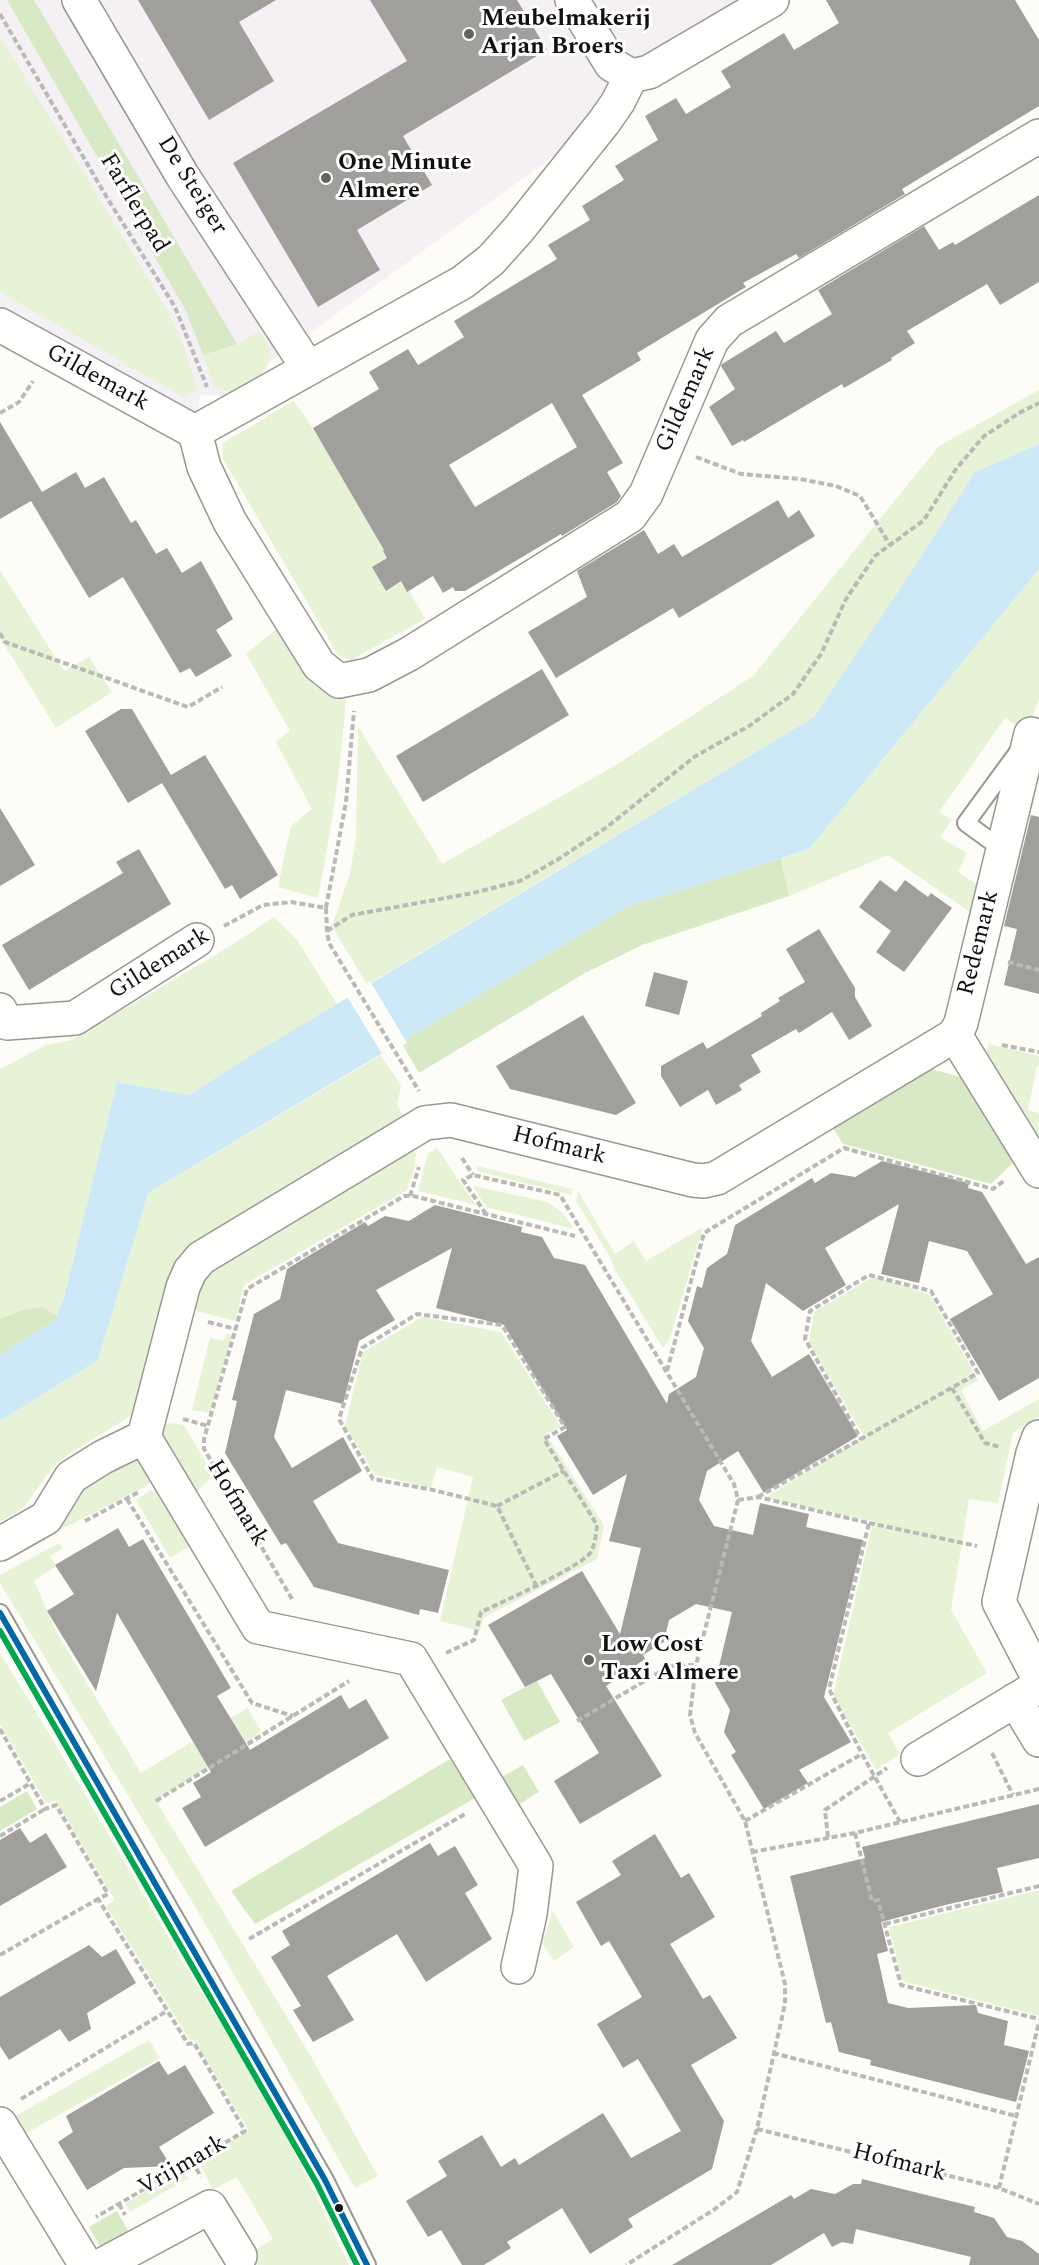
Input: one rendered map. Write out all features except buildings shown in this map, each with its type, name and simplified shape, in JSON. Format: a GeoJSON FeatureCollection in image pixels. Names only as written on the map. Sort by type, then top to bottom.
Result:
{"type":"FeatureCollection","features":[{"type":"Feature","properties":{"kind":"street","name":"De Steiger"},"geometry":{"type":"LineString","coordinates":[[79,0],[182,175],[308,368]]}},
{"type":"Feature","properties":{"kind":"street"},"geometry":{"type":"LineString","coordinates":[[572,0],[611,64],[631,76],[650,72],[772,0]]}},
{"type":"Feature","properties":{"kind":"street"},"geometry":{"type":"LineString","coordinates":[[209,425],[462,282],[491,260],[518,230],[604,122],[618,102],[631,76]]}},
{"type":"Feature","properties":{"kind":"street","name":"Gildemark"},"geometry":{"type":"LineString","coordinates":[[0,325],[52,355],[209,425],[204,467],[230,522],[319,665],[339,681],[369,675],[409,654],[630,516],[646,494],[712,340],[729,321],[1039,136]]}},
{"type":"Feature","properties":{"kind":"street","name":"Redemark"},"geometry":{"type":"LineString","coordinates":[[955,1035],[961,1023],[1031,735]]}},
{"type":"Feature","properties":{"kind":"street","name":"Gildemark"},"geometry":{"type":"LineString","coordinates":[[0,1010],[8,1023],[75,1018],[197,940]]}},
{"type":"Feature","properties":{"kind":"street"},"geometry":{"type":"LineString","coordinates":[[955,1035],[1036,1166]]}},
{"type":"Feature","properties":{"kind":"street","name":"Hofmark"},"geometry":{"type":"LineString","coordinates":[[518,1967],[530,1914],[536,1866],[411,1659],[258,1627],[144,1437],[183,1287],[190,1271],[201,1258],[425,1123],[451,1120],[704,1181],[717,1178],[955,1035]]}},
{"type":"Feature","properties":{"kind":"street"},"geometry":{"type":"LineString","coordinates":[[0,1544],[46,1518],[71,1477],[103,1457],[144,1437]]}},
{"type":"Feature","properties":{"kind":"street"},"geometry":{"type":"LineString","coordinates":[[1036,1445],[999,1602],[1031,1688],[1039,1740]]}},
{"type":"Feature","properties":{"kind":"street"},"geometry":{"type":"LineString","coordinates":[[918,1759],[1031,1688]]}},
{"type":"Feature","properties":{"kind":"street"},"geometry":{"type":"LineString","coordinates":[[10,2112],[65,2245],[86,2265]]}},
{"type":"Feature","properties":{"kind":"street","name":"Vrijmark"},"geometry":{"type":"LineString","coordinates":[[102,2265],[210,2207],[240,2256]]}},
{"type":"Feature","properties":{"kind":"lane"},"geometry":{"type":"LineString","coordinates":[[0,1613],[325,2180],[367,2265]]}},
{"type":"Feature","properties":{"kind":"path","name":"Farflerpad"},"geometry":{"type":"LineString","coordinates":[[0,14],[112,206],[175,307],[200,374],[209,425]]}},
{"type":"Feature","properties":{"kind":"path"},"geometry":{"type":"LineString","coordinates":[[0,413],[19,402],[52,355]]}},
{"type":"Feature","properties":{"kind":"path"},"geometry":{"type":"LineString","coordinates":[[327,931],[352,915],[473,893],[520,881],[607,827],[694,757],[748,726],[793,694],[821,654],[846,599],[875,556],[924,520],[956,469],[984,436],[1039,403]]}},
{"type":"Feature","properties":{"kind":"path"},"geometry":{"type":"LineString","coordinates":[[667,445],[741,474],[800,479],[836,486],[860,496],[890,545]]}},
{"type":"Feature","properties":{"kind":"path"},"geometry":{"type":"LineString","coordinates":[[0,633],[5,642],[188,707],[222,687]]}},
{"type":"Feature","properties":{"kind":"path"},"geometry":{"type":"LineString","coordinates":[[355,677],[346,802],[326,908],[327,931],[329,943],[337,957],[407,1070]]}},
{"type":"Feature","properties":{"kind":"path","name":"Gildemark"},"geometry":{"type":"LineString","coordinates":[[197,940],[263,904],[291,902],[326,908]]}},
{"type":"Feature","properties":{"kind":"path"},"geometry":{"type":"LineString","coordinates":[[666,1372],[704,1233],[844,1148],[993,1189],[1036,1166]]}},
{"type":"Feature","properties":{"kind":"path","name":"Hofmark"},"geometry":{"type":"LineString","coordinates":[[486,1214],[463,1180],[473,1175],[560,1195],[734,1484],[738,1500]]}},
{"type":"Feature","properties":{"kind":"path","name":"Hofmark"},"geometry":{"type":"LineString","coordinates":[[294,1602],[204,1449],[204,1439],[247,1289],[404,1197],[413,1196],[575,1236]]}},
{"type":"Feature","properties":{"kind":"path"},"geometry":{"type":"LineString","coordinates":[[627,2265],[715,2209],[737,2192],[757,2129],[785,2004],[785,1984],[745,1821],[695,1733],[690,1715],[696,1665],[738,1500],[758,1497],[952,1388],[978,1373],[931,1291],[868,1275],[810,1311],[805,1340],[861,1439]]}},
{"type":"Feature","properties":{"kind":"path"},"geometry":{"type":"LineString","coordinates":[[444,1654],[474,1640],[481,1612],[584,1561],[592,1550],[597,1525],[564,1471],[544,1439],[565,1427],[502,1325],[417,1314],[362,1348],[339,1419],[373,1479],[434,1490],[496,1506],[564,1471]]}},
{"type":"Feature","properties":{"kind":"path"},"geometry":{"type":"LineString","coordinates":[[952,1388],[985,1443],[1036,1445]]}},
{"type":"Feature","properties":{"kind":"path"},"geometry":{"type":"LineString","coordinates":[[758,1497],[1010,1553]]}},
{"type":"Feature","properties":{"kind":"path"},"geometry":{"type":"LineString","coordinates":[[127,1499],[252,1703],[294,1716]]}},
{"type":"Feature","properties":{"kind":"path"},"geometry":{"type":"LineString","coordinates":[[496,1506],[536,1585]]}},
{"type":"Feature","properties":{"kind":"path"},"geometry":{"type":"LineString","coordinates":[[870,1523],[829,1689],[862,1755],[876,1775],[900,1822]]}},
{"type":"Feature","properties":{"kind":"path"},"geometry":{"type":"LineString","coordinates":[[156,1801],[390,1655]]}},
{"type":"Feature","properties":{"kind":"path"},"geometry":{"type":"LineString","coordinates":[[577,1721],[670,1666],[696,1665]]}},
{"type":"Feature","properties":{"kind":"path"},"geometry":{"type":"LineString","coordinates":[[978,1723],[1013,1795]]}},
{"type":"Feature","properties":{"kind":"path"},"geometry":{"type":"LineString","coordinates":[[0,1729],[45,1809]]}},
{"type":"Feature","properties":{"kind":"path"},"geometry":{"type":"LineString","coordinates":[[745,1821],[862,1755]]}},
{"type":"Feature","properties":{"kind":"path"},"geometry":{"type":"LineString","coordinates":[[828,1838],[825,1810],[876,1775]]}},
{"type":"Feature","properties":{"kind":"path"},"geometry":{"type":"LineString","coordinates":[[0,1801],[31,1783]]}},
{"type":"Feature","properties":{"kind":"path"},"geometry":{"type":"LineString","coordinates":[[752,1852],[855,1833],[1039,1789]]}},
{"type":"Feature","properties":{"kind":"path"},"geometry":{"type":"LineString","coordinates":[[249,1939],[494,1797]]}},
{"type":"Feature","properties":{"kind":"path"},"geometry":{"type":"LineString","coordinates":[[0,1836],[45,1809],[56,1805],[108,1894],[0,1955]]}},
{"type":"Feature","properties":{"kind":"path"},"geometry":{"type":"LineString","coordinates":[[855,1833],[872,1901],[878,1900],[901,1985],[1039,2020],[999,2188]]}},
{"type":"Feature","properties":{"kind":"path"},"geometry":{"type":"LineString","coordinates":[[885,1924],[1039,1886]]}},
{"type":"Feature","properties":{"kind":"path","name":"Vrijmark"},"geometry":{"type":"LineString","coordinates":[[65,2245],[119,2204],[245,2131],[194,2043],[188,2044],[98,1899]]}},
{"type":"Feature","properties":{"kind":"path"},"geometry":{"type":"LineString","coordinates":[[10,2112],[167,2012]]}},
{"type":"Feature","properties":{"kind":"path"},"geometry":{"type":"LineString","coordinates":[[773,2053],[1016,2116]]}},
{"type":"Feature","properties":{"kind":"path","name":"Hofmark"},"geometry":{"type":"LineString","coordinates":[[757,2129],[999,2188],[1039,2204]]}},
{"type":"Feature","properties":{"kind":"path","name":"Vrijmark"},"geometry":{"type":"LineString","coordinates":[[119,2204],[125,2215]]}},
{"type":"Feature","properties":{"kind":"shaded area"},"geometry":{"type":"Polygon","coordinates":[[[0,0],[769,0],[223,396],[200,395],[198,413],[0,343],[0,0]]]}},
{"type":"Feature","properties":{"kind":"green space"},"geometry":{"type":"Polygon","coordinates":[[[7,0],[34,0],[237,344],[203,355],[186,311],[7,0]]]}},
{"type":"Feature","properties":{"kind":"green space"},"geometry":{"type":"Polygon","coordinates":[[[0,36],[169,313],[183,344],[198,390],[183,397],[0,292],[0,36]]]}},
{"type":"Feature","properties":{"kind":"green space"},"geometry":{"type":"Polygon","coordinates":[[[260,331],[270,352],[270,359],[263,372],[252,382],[233,393],[214,387],[203,355],[237,344],[260,331]]]}},
{"type":"Feature","properties":{"kind":"green space"},"geometry":{"type":"Polygon","coordinates":[[[1039,390],[1039,444],[975,472],[814,717],[367,985],[332,926],[350,873],[356,838],[358,726],[442,864],[616,765],[753,676],[939,446],[1039,390]]]}},
{"type":"Feature","properties":{"kind":"green space"},"geometry":{"type":"Polygon","coordinates":[[[293,401],[305,416],[367,517],[425,619],[351,660],[338,655],[222,457],[223,443],[293,401]]]}},
{"type":"Feature","properties":{"kind":"green space"},"geometry":{"type":"Polygon","coordinates":[[[1039,569],[1039,699],[1026,732],[1005,718],[939,812],[952,820],[940,837],[967,853],[958,872],[984,889],[971,913],[888,855],[789,896],[781,858],[809,849],[1039,569]]]}},
{"type":"Feature","properties":{"kind":"green space"},"geometry":{"type":"Polygon","coordinates":[[[0,570],[64,671],[89,657],[112,692],[56,728],[0,638],[0,570]]]}},
{"type":"Feature","properties":{"kind":"green space"},"geometry":{"type":"Polygon","coordinates":[[[281,625],[346,694],[335,797],[318,898],[278,887],[291,826],[312,809],[276,742],[290,731],[246,654],[281,625]]]}},
{"type":"Feature","properties":{"kind":"green space"},"geometry":{"type":"Polygon","coordinates":[[[781,858],[789,896],[642,945],[585,973],[419,1073],[401,1042],[627,907],[781,858]]]}},
{"type":"Feature","properties":{"kind":"green space"},"geometry":{"type":"Polygon","coordinates":[[[274,917],[297,940],[337,1004],[189,1095],[117,1082],[64,1298],[57,1316],[42,1307],[0,1319],[0,1069],[46,1045],[72,1040],[232,945],[274,917]]]}},
{"type":"Feature","properties":{"kind":"green space"},"geometry":{"type":"Polygon","coordinates":[[[989,1044],[1039,1056],[1039,1066],[1037,1066],[1028,1110],[1039,1113],[1039,1138],[1033,1136],[986,1055],[989,1044]]]}},
{"type":"Feature","properties":{"kind":"green space"},"geometry":{"type":"Polygon","coordinates":[[[381,1055],[401,1086],[397,1105],[405,1118],[180,1253],[142,1409],[67,1455],[54,1466],[23,1508],[0,1522],[0,1421],[98,1360],[148,1193],[381,1055]]]}},
{"type":"Feature","properties":{"kind":"green space"},"geometry":{"type":"Polygon","coordinates":[[[928,1068],[968,1079],[1015,1161],[991,1184],[843,1144],[830,1123],[928,1068]]]}},
{"type":"Feature","properties":{"kind":"green space"},"geometry":{"type":"Polygon","coordinates":[[[437,1148],[476,1205],[418,1191],[428,1154],[437,1148]]]}},
{"type":"Feature","properties":{"kind":"green space"},"geometry":{"type":"Polygon","coordinates":[[[407,1149],[414,1149],[416,1155],[407,1190],[244,1285],[235,1321],[189,1309],[203,1278],[216,1262],[407,1149]]]}},
{"type":"Feature","properties":{"kind":"green space"},"geometry":{"type":"Polygon","coordinates":[[[477,1166],[572,1189],[572,1195],[477,1171],[477,1166]]]}},
{"type":"Feature","properties":{"kind":"green space"},"geometry":{"type":"Polygon","coordinates":[[[473,1186],[548,1202],[563,1213],[574,1229],[486,1207],[473,1186]]]}},
{"type":"Feature","properties":{"kind":"green space"},"geometry":{"type":"Polygon","coordinates":[[[578,1191],[615,1254],[634,1241],[646,1261],[703,1227],[670,1338],[663,1348],[576,1201],[578,1191]]]}},
{"type":"Feature","properties":{"kind":"green space"},"geometry":{"type":"Polygon","coordinates":[[[874,1276],[930,1295],[978,1380],[961,1390],[983,1431],[1039,1399],[1039,1417],[1013,1433],[998,1503],[969,1499],[951,1610],[987,1673],[888,1733],[900,1754],[876,1770],[833,1695],[873,1521],[765,1498],[864,1436],[809,1343],[814,1312],[874,1276]]]}},
{"type":"Feature","properties":{"kind":"green space"},"geometry":{"type":"Polygon","coordinates":[[[42,1307],[57,1316],[55,1320],[0,1355],[0,1319],[20,1311],[42,1307]]]}},
{"type":"Feature","properties":{"kind":"green space"},"geometry":{"type":"Polygon","coordinates":[[[422,1317],[501,1332],[561,1427],[546,1434],[604,1525],[597,1559],[483,1618],[480,1631],[440,1621],[473,1477],[437,1467],[431,1488],[374,1474],[345,1425],[363,1352],[422,1317]]]}},
{"type":"Feature","properties":{"kind":"green space"},"geometry":{"type":"Polygon","coordinates":[[[227,1333],[232,1335],[210,1413],[192,1410],[210,1338],[223,1341],[227,1333]]]}},
{"type":"Feature","properties":{"kind":"green space"},"geometry":{"type":"Polygon","coordinates":[[[169,1423],[184,1425],[213,1475],[195,1494],[160,1443],[160,1429],[169,1423]]]}},
{"type":"Feature","properties":{"kind":"green space"},"geometry":{"type":"Polygon","coordinates":[[[135,1460],[144,1463],[160,1479],[56,1532],[53,1530],[74,1492],[122,1462],[135,1460]]]}},
{"type":"Feature","properties":{"kind":"green space"},"geometry":{"type":"Polygon","coordinates":[[[159,1490],[193,1544],[170,1558],[136,1500],[150,1491],[159,1490]]]}},
{"type":"Feature","properties":{"kind":"green space"},"geometry":{"type":"Polygon","coordinates":[[[59,1543],[63,1548],[50,1556],[56,1566],[34,1581],[57,1633],[141,1773],[248,1708],[261,1732],[156,1801],[313,2060],[378,2176],[355,2188],[196,1908],[0,1583],[0,1575],[59,1543]]]}},
{"type":"Feature","properties":{"kind":"green space"},"geometry":{"type":"Polygon","coordinates":[[[0,1653],[260,2088],[301,2165],[349,2265],[257,2265],[249,2253],[273,2239],[237,2177],[213,2190],[198,2161],[249,2131],[194,2040],[189,2039],[106,1906],[114,1900],[113,1897],[56,1801],[46,1803],[0,1724],[0,1653]]]}},
{"type":"Feature","properties":{"kind":"green space"},"geometry":{"type":"Polygon","coordinates":[[[537,1681],[560,1722],[524,1741],[501,1700],[537,1681]]]}},
{"type":"Feature","properties":{"kind":"green space"},"geometry":{"type":"Polygon","coordinates":[[[450,1759],[475,1798],[255,1924],[231,1891],[450,1759]]]}},
{"type":"Feature","properties":{"kind":"green space"},"geometry":{"type":"Polygon","coordinates":[[[523,1765],[539,1792],[516,1806],[500,1778],[523,1765]]]}},
{"type":"Feature","properties":{"kind":"green space"},"geometry":{"type":"Polygon","coordinates":[[[27,1791],[37,1809],[0,1831],[0,1807],[27,1791]]]}},
{"type":"Feature","properties":{"kind":"green space"},"geometry":{"type":"Polygon","coordinates":[[[1039,1890],[1039,2016],[902,1981],[889,1927],[1039,1890]]]}},
{"type":"Feature","properties":{"kind":"green space"},"geometry":{"type":"Polygon","coordinates":[[[553,1911],[574,1947],[554,1961],[542,1943],[553,1911]]]}},
{"type":"Feature","properties":{"kind":"green space"},"geometry":{"type":"Polygon","coordinates":[[[149,2040],[160,2058],[25,2134],[15,2116],[149,2040]]]}},
{"type":"Feature","properties":{"kind":"green space"},"geometry":{"type":"Polygon","coordinates":[[[183,2169],[189,2178],[130,2212],[125,2204],[183,2169]]]}},
{"type":"Feature","properties":{"kind":"green space"},"geometry":{"type":"Polygon","coordinates":[[[117,2211],[132,2238],[102,2250],[89,2227],[117,2211]]]}},
{"type":"Feature","properties":{"kind":"water"},"geometry":{"type":"Polygon","coordinates":[[[1039,444],[1039,569],[809,849],[627,907],[148,1193],[98,1360],[0,1421],[0,1355],[55,1320],[64,1298],[117,1082],[189,1095],[814,717],[975,472],[1039,444]]]}},
{"type":"Feature","properties":{"kind":"pier"},"geometry":{"type":"Polygon","coordinates":[[[370,981],[407,1043],[384,1057],[346,995],[370,981]]]}},
{"type":"Feature","properties":{"kind":"transit line"},"geometry":{"type":"LineString","coordinates":[[0,1613],[325,2180],[367,2265]]}},
{"type":"Feature","properties":{"kind":"transit line"},"geometry":{"type":"LineString","coordinates":[[0,1631],[317,2184],[357,2265]]}},
{"type":"Feature","properties":{"kind":"place","name":"Meubelmakerij Arjan Broers"},"geometry":{"type":"Point","coordinates":[469,34]}},
{"type":"Feature","properties":{"kind":"place","name":"One Minute Almere"},"geometry":{"type":"Point","coordinates":[326,178]}},
{"type":"Feature","properties":{"kind":"place","name":"Low Cost Taxi Almere"},"geometry":{"type":"Point","coordinates":[589,1660]}}]}
